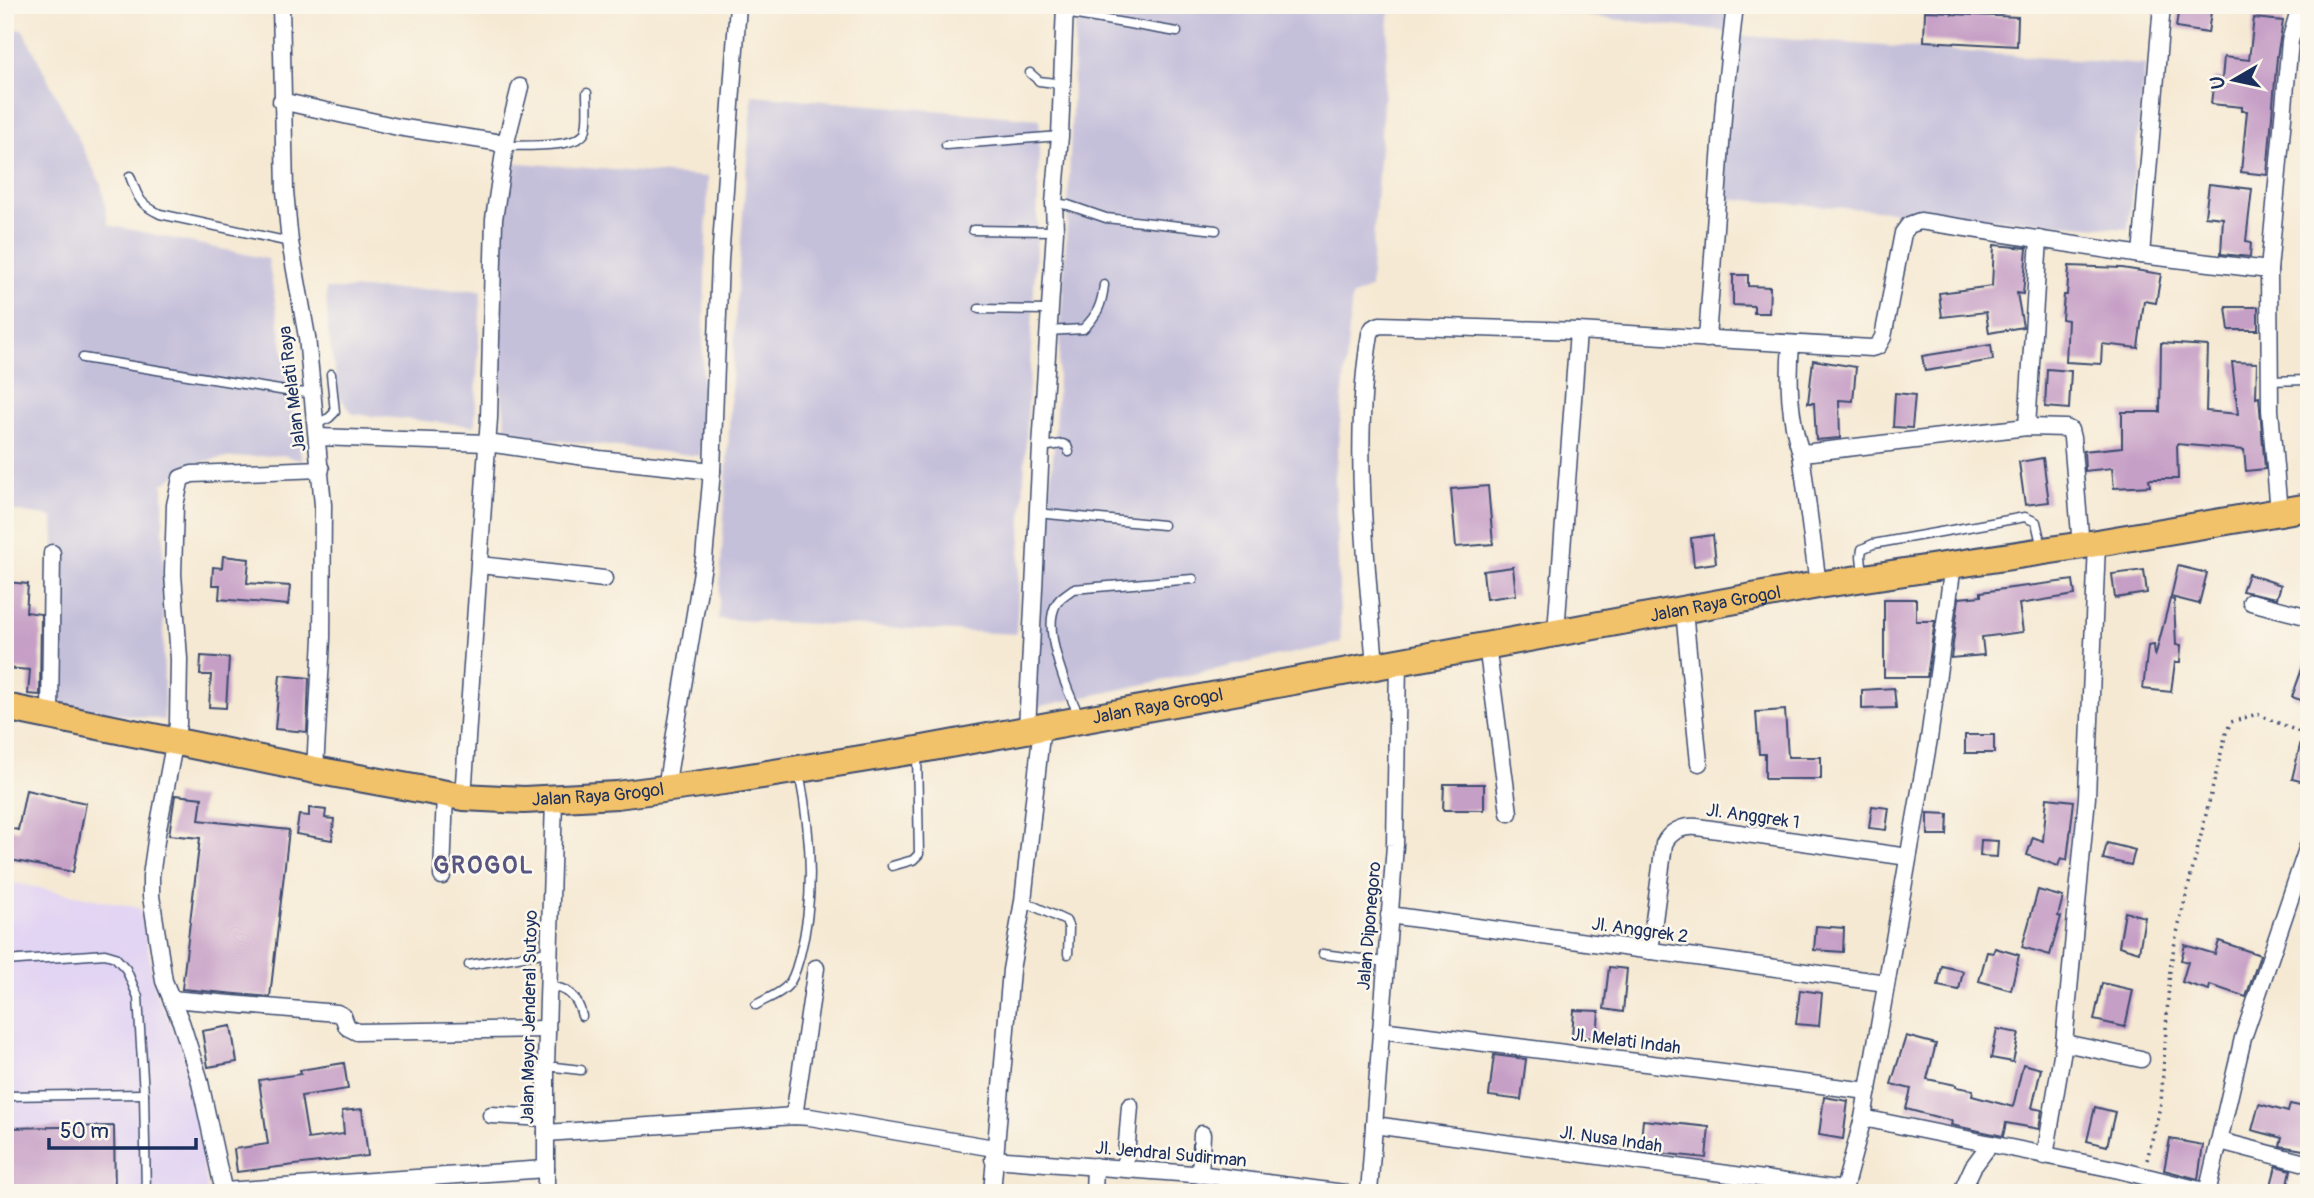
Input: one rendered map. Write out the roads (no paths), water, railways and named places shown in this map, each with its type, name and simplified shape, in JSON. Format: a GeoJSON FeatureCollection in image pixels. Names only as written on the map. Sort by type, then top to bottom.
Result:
{"type":"FeatureCollection","features":[{"type":"Feature","properties":{"kind":"main road","name":"Jalan Raya Grogol"},"geometry":{"type":"LineString","coordinates":[[5,707],[315,770],[454,795],[554,800],[666,789],[917,750],[1818,585],[2089,545],[2309,507]]}},
{"type":"Feature","properties":{"kind":"street","name":"Jalan Melati Raya"},"geometry":{"type":"LineString","coordinates":[[281,5],[285,191],[290,242],[307,337],[321,469],[323,614],[315,770]]}},
{"type":"Feature","properties":{"kind":"street"},"geometry":{"type":"LineString","coordinates":[[666,789],[704,559],[712,471],[720,260],[738,5]]}},
{"type":"Feature","properties":{"kind":"street"},"geometry":{"type":"LineString","coordinates":[[1707,339],[1724,103],[1735,5]]}},
{"type":"Feature","properties":{"kind":"street"},"geometry":{"type":"LineString","coordinates":[[2141,255],[2162,5]]}},
{"type":"Feature","properties":{"kind":"street"},"geometry":{"type":"LineString","coordinates":[[992,1193],[1011,970],[1023,901],[1035,727],[1037,513],[1055,231],[1054,203],[1063,84],[1065,9]]}},
{"type":"Feature","properties":{"kind":"street"},"geometry":{"type":"LineString","coordinates":[[2279,512],[2269,382],[2269,271],[2290,41],[2301,11]]}},
{"type":"Feature","properties":{"kind":"street"},"geometry":{"type":"LineString","coordinates":[[442,876],[480,565],[494,219],[505,146],[520,87]]}},
{"type":"Feature","properties":{"kind":"street"},"geometry":{"type":"LineString","coordinates":[[281,101],[398,127],[495,142],[505,146]]}},
{"type":"Feature","properties":{"kind":"street"},"geometry":{"type":"LineString","coordinates":[[1556,632],[1577,331],[1864,348],[1878,346],[1883,337],[1903,233],[1909,225],[1920,222],[2269,271]]}},
{"type":"Feature","properties":{"kind":"street"},"geometry":{"type":"LineString","coordinates":[[2027,427],[2039,239]]}},
{"type":"Feature","properties":{"kind":"street","name":"Jalan Diponegoro"},"geometry":{"type":"LineString","coordinates":[[1368,1193],[1396,824],[1386,663],[1362,511],[1362,422],[1370,334],[1373,328],[1390,324],[1577,331]]}},
{"type":"Feature","properties":{"kind":"street"},"geometry":{"type":"LineString","coordinates":[[1791,344],[1790,408],[1801,453],[1818,585]]}},
{"type":"Feature","properties":{"kind":"street"},"geometry":{"type":"LineString","coordinates":[[1801,453],[2027,427],[2059,426],[2070,430],[2089,545],[2087,797],[2064,1043],[2045,1156]]}},
{"type":"Feature","properties":{"kind":"street"},"geometry":{"type":"LineString","coordinates":[[317,430],[487,443],[712,471]]}},
{"type":"Feature","properties":{"kind":"street"},"geometry":{"type":"LineString","coordinates":[[321,469],[192,474],[181,478],[175,505],[173,574],[179,659],[178,724],[151,876],[151,896],[162,971],[199,1078],[224,1192],[546,1169]]}},
{"type":"Feature","properties":{"kind":"street"},"geometry":{"type":"LineString","coordinates":[[50,716],[52,553]]}},
{"type":"Feature","properties":{"kind":"street"},"geometry":{"type":"LineString","coordinates":[[480,565],[604,579]]}},
{"type":"Feature","properties":{"kind":"street"},"geometry":{"type":"LineString","coordinates":[[1843,1191],[1868,1091],[1928,739],[1953,565]]}},
{"type":"Feature","properties":{"kind":"street"},"geometry":{"type":"LineString","coordinates":[[2251,602],[2309,617]]}},
{"type":"Feature","properties":{"kind":"street"},"geometry":{"type":"LineString","coordinates":[[1684,611],[1699,764]]}},
{"type":"Feature","properties":{"kind":"street"},"geometry":{"type":"LineString","coordinates":[[1487,645],[1509,813]]}},
{"type":"Feature","properties":{"kind":"street","name":"Jalan Mayor Jenderal Sutoyo"},"geometry":{"type":"LineString","coordinates":[[546,1193],[548,952],[554,800]]}},
{"type":"Feature","properties":{"kind":"street","name":"Jl. Anggrek 1"},"geometry":{"type":"LineString","coordinates":[[1650,951],[1664,844],[1671,834],[1682,828],[1697,827],[1908,857]]}},
{"type":"Feature","properties":{"kind":"street"},"geometry":{"type":"LineString","coordinates":[[1863,1118],[2119,1170],[2208,1192],[2243,1038],[2309,843]]}},
{"type":"Feature","properties":{"kind":"street","name":"Jl. Anggrek 2"},"geometry":{"type":"LineString","coordinates":[[1389,915],[1886,983]]}},
{"type":"Feature","properties":{"kind":"street"},"geometry":{"type":"LineString","coordinates":[[794,1116],[816,968]]}},
{"type":"Feature","properties":{"kind":"street"},"geometry":{"type":"LineString","coordinates":[[171,999],[337,1013],[343,1016],[347,1027],[357,1032],[547,1029]]}},
{"type":"Feature","properties":{"kind":"street","name":"Jl. Melati Indah"},"geometry":{"type":"LineString","coordinates":[[1381,1030],[1868,1091]]}},
{"type":"Feature","properties":{"kind":"street"},"geometry":{"type":"LineString","coordinates":[[2064,1043],[2141,1059]]}},
{"type":"Feature","properties":{"kind":"street"},"geometry":{"type":"LineString","coordinates":[[1125,1168],[1130,1106]]}},
{"type":"Feature","properties":{"kind":"street","name":"Jl. Jendral Sudirman"},"geometry":{"type":"LineString","coordinates":[[491,1115],[545,1125],[810,1117],[994,1154],[1344,1193]]}},
{"type":"Feature","properties":{"kind":"street","name":"Jl. Nusa Indah"},"geometry":{"type":"LineString","coordinates":[[1374,1125],[1843,1191]]}},
{"type":"Feature","properties":{"kind":"street"},"geometry":{"type":"LineString","coordinates":[[1200,1175],[1202,1134]]}},
{"type":"Feature","properties":{"kind":"street"},"geometry":{"type":"LineString","coordinates":[[2220,1141],[2309,1164]]}},
{"type":"Feature","properties":{"kind":"street"},"geometry":{"type":"LineString","coordinates":[[1961,1193],[1973,1167],[1990,1144]]}},
{"type":"Feature","properties":{"kind":"street"},"geometry":{"type":"LineString","coordinates":[[1094,1193],[1095,1166]]}},
{"type":"Feature","properties":{"kind":"lane"},"geometry":{"type":"LineString","coordinates":[[1951,5],[2002,9]]}},
{"type":"Feature","properties":{"kind":"lane"},"geometry":{"type":"LineString","coordinates":[[1065,9],[1177,32]]}},
{"type":"Feature","properties":{"kind":"lane"},"geometry":{"type":"LineString","coordinates":[[1030,73],[1039,81],[1063,84]]}},
{"type":"Feature","properties":{"kind":"lane"},"geometry":{"type":"LineString","coordinates":[[505,146],[568,145],[580,140],[586,131],[587,93]]}},
{"type":"Feature","properties":{"kind":"lane"},"geometry":{"type":"LineString","coordinates":[[946,145],[1060,136]]}},
{"type":"Feature","properties":{"kind":"lane"},"geometry":{"type":"LineString","coordinates":[[130,176],[137,197],[144,206],[160,214],[290,242]]}},
{"type":"Feature","properties":{"kind":"lane"},"geometry":{"type":"LineString","coordinates":[[1054,203],[1084,209],[1106,218],[1216,230]]}},
{"type":"Feature","properties":{"kind":"lane"},"geometry":{"type":"LineString","coordinates":[[973,230],[1037,233],[1055,231]]}},
{"type":"Feature","properties":{"kind":"lane"},"geometry":{"type":"LineString","coordinates":[[1048,331],[1083,329],[1102,304],[1104,285]]}},
{"type":"Feature","properties":{"kind":"lane"},"geometry":{"type":"LineString","coordinates":[[979,309],[1049,310]]}},
{"type":"Feature","properties":{"kind":"lane"},"geometry":{"type":"LineString","coordinates":[[83,358],[292,392],[313,393]]}},
{"type":"Feature","properties":{"kind":"lane"},"geometry":{"type":"LineString","coordinates":[[317,430],[335,412],[331,374]]}},
{"type":"Feature","properties":{"kind":"lane"},"geometry":{"type":"LineString","coordinates":[[2269,382],[2309,380]]}},
{"type":"Feature","properties":{"kind":"lane"},"geometry":{"type":"LineString","coordinates":[[1041,447],[1063,444],[1069,452]]}},
{"type":"Feature","properties":{"kind":"lane"},"geometry":{"type":"LineString","coordinates":[[1037,513],[1163,525]]}},
{"type":"Feature","properties":{"kind":"lane"},"geometry":{"type":"LineString","coordinates":[[1863,578],[1863,549],[1873,544],[2025,517],[2036,522],[2043,551]]}},
{"type":"Feature","properties":{"kind":"lane"},"geometry":{"type":"LineString","coordinates":[[1081,719],[1057,659],[1051,623],[1058,600],[1073,589],[1193,579]]}},
{"type":"Feature","properties":{"kind":"lane"},"geometry":{"type":"LineString","coordinates":[[892,866],[913,860],[919,854],[917,750]]}},
{"type":"Feature","properties":{"kind":"lane"},"geometry":{"type":"LineString","coordinates":[[756,1005],[786,988],[796,969],[806,932],[811,882],[799,769]]}},
{"type":"Feature","properties":{"kind":"lane"},"geometry":{"type":"LineString","coordinates":[[1023,901],[1066,921],[1069,928],[1068,954]]}},
{"type":"Feature","properties":{"kind":"lane"},"geometry":{"type":"LineString","coordinates":[[469,965],[548,952]]}},
{"type":"Feature","properties":{"kind":"lane"},"geometry":{"type":"LineString","coordinates":[[5,961],[105,954],[114,957],[126,968],[138,997],[146,1193]]}},
{"type":"Feature","properties":{"kind":"lane"},"geometry":{"type":"LineString","coordinates":[[1323,954],[1385,962]]}},
{"type":"Feature","properties":{"kind":"lane"},"geometry":{"type":"LineString","coordinates":[[549,987],[560,987],[567,991],[579,1002],[582,1016]]}},
{"type":"Feature","properties":{"kind":"lane"},"geometry":{"type":"LineString","coordinates":[[546,1066],[581,1070]]}},
{"type":"Feature","properties":{"kind":"lane"},"geometry":{"type":"LineString","coordinates":[[5,1096],[144,1094]]}},
{"type":"Feature","properties":{"kind":"district","name":"GROGOL"},"geometry":{"type":"Point","coordinates":[484,865]}}]}
